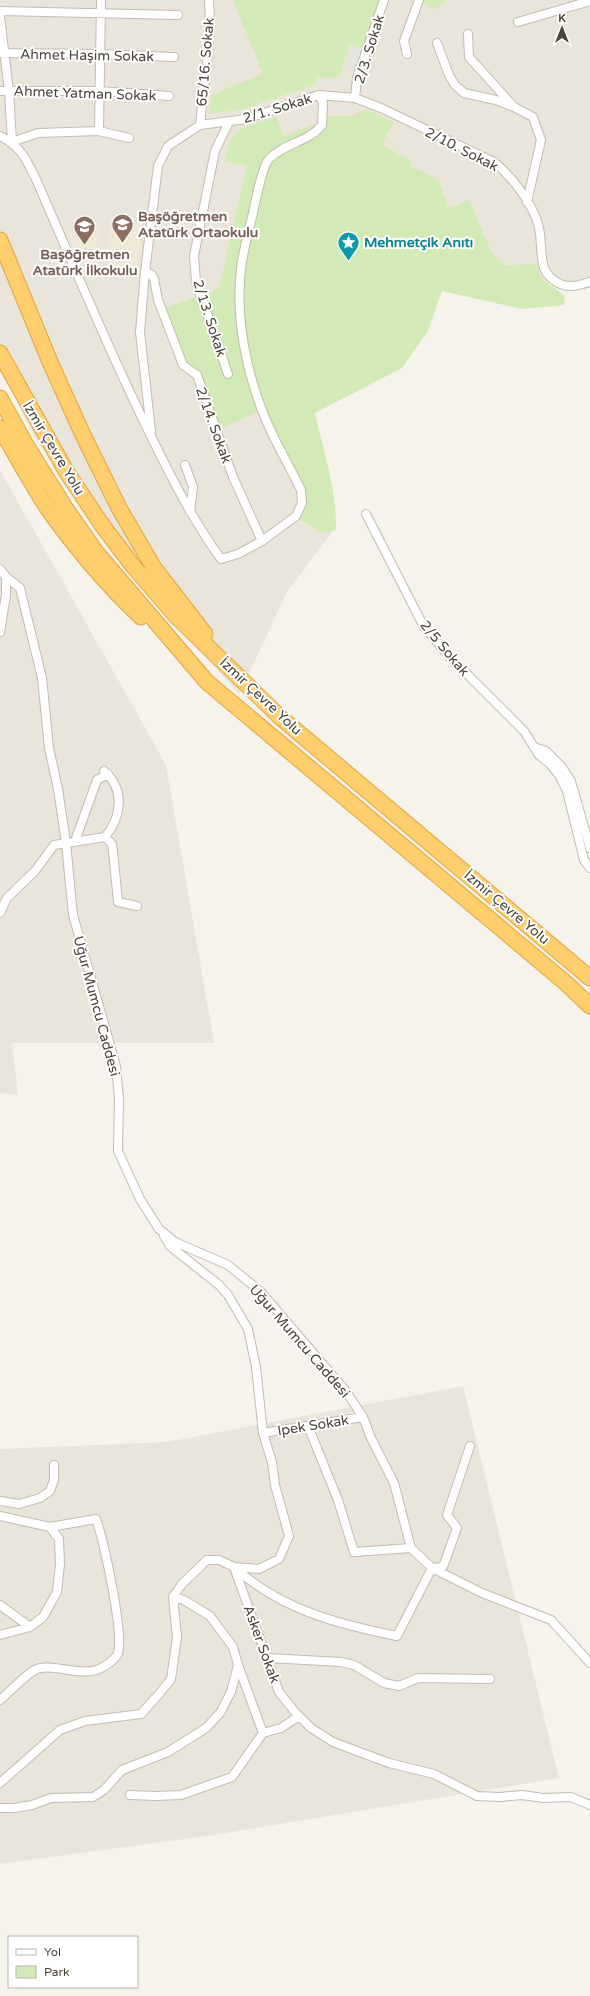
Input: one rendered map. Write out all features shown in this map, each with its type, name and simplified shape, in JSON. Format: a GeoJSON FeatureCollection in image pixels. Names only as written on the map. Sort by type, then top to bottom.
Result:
{"type":"FeatureCollection","features":[{"type":"Feature","properties":{"kind":"highway"},"geometry":{"type":"LineString","coordinates":[[0,240],[50,362],[83,435],[120,508],[154,568],[231,668]]}},
{"type":"Feature","properties":{"kind":"highway","name":"İzmir Çevre Yolu"},"geometry":{"type":"LineString","coordinates":[[0,353],[66,471],[102,525],[133,566],[176,616],[280,717],[590,978]]}},
{"type":"Feature","properties":{"kind":"highway","name":"İzmir Çevre Yolu"},"geometry":{"type":"LineString","coordinates":[[0,398],[26,445],[64,506],[96,552],[207,682],[368,819],[567,984],[590,1006]]}},
{"type":"Feature","properties":{"kind":"highway"},"geometry":{"type":"LineString","coordinates":[[0,428],[48,509],[87,558],[121,598],[207,682]]}},
{"type":"Feature","properties":{"kind":"street"},"geometry":{"type":"LineString","coordinates":[[99,131],[101,0]]}},
{"type":"Feature","properties":{"kind":"street","name":"65/16. Sokak"},"geometry":{"type":"LineString","coordinates":[[200,125],[208,50],[210,18],[209,0]]}},
{"type":"Feature","properties":{"kind":"street","name":"2/3. Sokak"},"geometry":{"type":"LineString","coordinates":[[355,98],[357,78],[384,0]]}},
{"type":"Feature","properties":{"kind":"street"},"geometry":{"type":"LineString","coordinates":[[407,54],[404,41],[419,0]]}},
{"type":"Feature","properties":{"kind":"street"},"geometry":{"type":"LineString","coordinates":[[518,22],[590,1]]}},
{"type":"Feature","properties":{"kind":"street"},"geometry":{"type":"LineString","coordinates":[[0,11],[101,12],[178,15]]}},
{"type":"Feature","properties":{"kind":"street"},"geometry":{"type":"LineString","coordinates":[[0,17],[2,53],[9,91],[12,142]]}},
{"type":"Feature","properties":{"kind":"street"},"geometry":{"type":"LineString","coordinates":[[468,34],[469,57],[514,107]]}},
{"type":"Feature","properties":{"kind":"street"},"geometry":{"type":"LineString","coordinates":[[437,43],[455,85],[464,93],[496,100],[533,117],[540,140],[527,202]]}},
{"type":"Feature","properties":{"kind":"street","name":"Ahmet Haşim Sokak"},"geometry":{"type":"LineString","coordinates":[[2,53],[100,54],[174,57]]}},
{"type":"Feature","properties":{"kind":"street","name":"Ahmet Yatman Sokak"},"geometry":{"type":"LineString","coordinates":[[0,91],[99,91],[169,96]]}},
{"type":"Feature","properties":{"kind":"street"},"geometry":{"type":"LineString","coordinates":[[0,136],[12,142],[23,152],[122,377],[190,512],[201,532],[221,559],[238,554],[262,542],[296,516],[302,503],[301,490],[266,420],[246,354],[241,318],[241,270],[255,203],[266,164],[274,155],[287,146],[311,136],[322,125],[324,102],[319,96]]}},
{"type":"Feature","properties":{"kind":"street","name":"2/1. Sokak"},"geometry":{"type":"LineString","coordinates":[[200,125],[246,119],[319,96],[355,98]]}},
{"type":"Feature","properties":{"kind":"street","name":"2/10. Sokak"},"geometry":{"type":"LineString","coordinates":[[355,98],[381,108],[494,162],[511,177],[538,223],[543,264],[547,274],[556,281],[572,286],[590,282]]}},
{"type":"Feature","properties":{"kind":"street","name":"2/13. Sokak"},"geometry":{"type":"LineString","coordinates":[[228,374],[196,282],[194,256],[215,151],[229,122]]}},
{"type":"Feature","properties":{"kind":"street"},"geometry":{"type":"LineString","coordinates":[[152,438],[140,342],[145,272],[158,166],[168,146],[200,125]]}},
{"type":"Feature","properties":{"kind":"street"},"geometry":{"type":"LineString","coordinates":[[12,142],[38,133],[99,131],[129,138]]}},
{"type":"Feature","properties":{"kind":"street","name":"2/14. Sokak"},"geometry":{"type":"LineString","coordinates":[[145,272],[152,275],[154,279],[158,300],[183,365],[196,375],[233,477],[262,542]]}},
{"type":"Feature","properties":{"kind":"street"},"geometry":{"type":"LineString","coordinates":[[185,465],[193,487],[190,512]]}},
{"type":"Feature","properties":{"kind":"street","name":"2/5 Sokak"},"geometry":{"type":"LineString","coordinates":[[366,514],[424,627],[448,655],[524,731],[540,755],[559,775],[568,791],[584,860],[590,868]]}},
{"type":"Feature","properties":{"kind":"street","name":"Uğur Mumcu Caddesi"},"geometry":{"type":"LineString","coordinates":[[0,569],[6,578],[20,588],[42,678],[49,748],[58,789],[66,843],[73,915],[116,1066],[119,1099],[118,1151],[140,1199],[159,1229],[175,1242],[228,1265],[261,1292],[345,1390],[363,1417],[371,1438],[394,1483],[411,1548]]}},
{"type":"Feature","properties":{"kind":"street"},"geometry":{"type":"LineString","coordinates":[[0,632],[6,596],[6,578]]}},
{"type":"Feature","properties":{"kind":"street"},"geometry":{"type":"LineString","coordinates":[[534,747],[546,750],[561,766],[571,781],[590,848]]}},
{"type":"Feature","properties":{"kind":"street"},"geometry":{"type":"LineString","coordinates":[[0,912],[7,898],[35,871],[54,845],[105,837],[117,820],[119,807],[118,790],[114,780],[106,772],[97,780],[75,841]]}},
{"type":"Feature","properties":{"kind":"street"},"geometry":{"type":"LineString","coordinates":[[105,837],[112,844],[118,902],[137,906]]}},
{"type":"Feature","properties":{"kind":"street"},"geometry":{"type":"LineString","coordinates":[[159,1229],[170,1246],[203,1271],[228,1295],[248,1329],[256,1367],[263,1433],[272,1462],[275,1485],[289,1536],[280,1559],[259,1570],[234,1567]]}},
{"type":"Feature","properties":{"kind":"street","name":"Ipek Sokak"},"geometry":{"type":"LineString","coordinates":[[263,1433],[363,1417]]}},
{"type":"Feature","properties":{"kind":"street"},"geometry":{"type":"LineString","coordinates":[[308,1426],[338,1500],[354,1552],[411,1548],[432,1568],[482,1593],[551,1620],[590,1663]]}},
{"type":"Feature","properties":{"kind":"street"},"geometry":{"type":"LineString","coordinates":[[432,1568],[443,1567],[457,1528],[447,1515],[470,1446]]}},
{"type":"Feature","properties":{"kind":"street"},"geometry":{"type":"LineString","coordinates":[[0,1501],[19,1504],[40,1498],[50,1491],[54,1480],[54,1465]]}},
{"type":"Feature","properties":{"kind":"street"},"geometry":{"type":"LineString","coordinates":[[0,1516],[50,1527],[96,1519],[118,1624],[120,1642],[118,1655],[108,1664],[92,1671],[39,1668],[0,1700]]}},
{"type":"Feature","properties":{"kind":"street"},"geometry":{"type":"LineString","coordinates":[[0,1635],[30,1627],[43,1617],[57,1592],[60,1564],[59,1539],[50,1527]]}},
{"type":"Feature","properties":{"kind":"street"},"geometry":{"type":"LineString","coordinates":[[0,1783],[60,1730],[85,1721],[141,1714],[171,1679],[177,1637],[173,1597],[182,1584],[207,1560],[219,1560],[234,1567],[250,1582],[305,1612],[351,1627],[397,1636],[432,1568]]}},
{"type":"Feature","properties":{"kind":"street","name":"Asker Sokak"},"geometry":{"type":"LineString","coordinates":[[234,1567],[280,1692],[299,1716],[311,1728],[333,1742],[389,1763],[434,1774],[477,1796],[500,1797],[522,1795],[543,1798],[571,1797],[590,1805]]}},
{"type":"Feature","properties":{"kind":"street"},"geometry":{"type":"LineString","coordinates":[[173,1597],[184,1600],[210,1616],[234,1647],[238,1665],[263,1733]]}},
{"type":"Feature","properties":{"kind":"street"},"geometry":{"type":"LineString","coordinates":[[0,1606],[30,1627]]}},
{"type":"Feature","properties":{"kind":"street"},"geometry":{"type":"LineString","coordinates":[[268,1658],[341,1662],[361,1668],[384,1683],[399,1686],[418,1678],[490,1679]]}},
{"type":"Feature","properties":{"kind":"street"},"geometry":{"type":"LineString","coordinates":[[0,1808],[14,1808],[32,1805],[51,1798],[93,1797],[104,1790],[122,1770],[168,1752],[206,1728],[220,1713],[231,1692],[238,1665]]}},
{"type":"Feature","properties":{"kind":"street"},"geometry":{"type":"LineString","coordinates":[[130,1795],[181,1795],[232,1777],[263,1733],[281,1728],[299,1716]]}},
{"type":"Feature","properties":{"kind":"shaded area"},"geometry":{"type":"Polygon","coordinates":[[[0,0],[590,0],[590,283],[441,284],[313,410],[332,532],[287,592],[239,694],[163,610],[34,437],[0,363],[0,0]]]}},
{"type":"Feature","properties":{"kind":"shaded area"},"geometry":{"type":"Polygon","coordinates":[[[351,45],[363,50],[356,72],[343,67],[351,45]]]}},
{"type":"Feature","properties":{"kind":"shaded area","name":"Başöğretmen Atatürk İlkokulu"},"geometry":{"type":"Polygon","coordinates":[[[98,224],[97,262],[81,266],[66,231],[98,224]]]}},
{"type":"Feature","properties":{"kind":"shaded area","name":"Başöğretmen Atatürk Ortaokulu"},"geometry":{"type":"Polygon","coordinates":[[[109,224],[142,224],[138,268],[104,264],[109,224]]]}},
{"type":"Feature","properties":{"kind":"shaded area"},"geometry":{"type":"Polygon","coordinates":[[[0,470],[166,765],[214,1043],[12,1043],[18,1095],[0,1093],[0,470]]]}},
{"type":"Feature","properties":{"kind":"shaded area"},"geometry":{"type":"Polygon","coordinates":[[[463,1386],[559,1778],[207,1836],[0,1864],[0,1449],[167,1442],[463,1386]]]}},
{"type":"Feature","properties":{"kind":"green space"},"geometry":{"type":"Polygon","coordinates":[[[233,0],[381,0],[363,50],[350,45],[339,77],[317,78],[315,85],[243,109],[209,114],[211,95],[263,74],[233,0]]]}},
{"type":"Feature","properties":{"kind":"green space"},"geometry":{"type":"Polygon","coordinates":[[[423,0],[447,0],[434,10],[423,2],[423,0]]]}},
{"type":"Feature","properties":{"kind":"green space"},"geometry":{"type":"Polygon","coordinates":[[[364,110],[368,110],[394,123],[382,144],[412,162],[410,166],[438,179],[449,208],[469,200],[492,253],[504,265],[536,264],[541,278],[565,296],[564,305],[522,309],[442,291],[428,331],[402,368],[315,413],[332,486],[336,515],[336,530],[320,532],[300,520],[305,504],[304,488],[265,408],[218,430],[163,309],[219,288],[247,165],[225,162],[227,150],[235,134],[248,126],[276,117],[283,136],[321,122],[327,116],[353,116],[364,110]]]}},
{"type":"Feature","properties":{"kind":"place","name":"Başöğretmen Atatürk Ortaokulu"},"geometry":{"type":"Point","coordinates":[123,244]}},
{"type":"Feature","properties":{"kind":"place","name":"Başöğretmen Atatürk İlkokulu"},"geometry":{"type":"Point","coordinates":[85,246]}},
{"type":"Feature","properties":{"kind":"place","name":"Mehmetçik Anıtı"},"geometry":{"type":"Point","coordinates":[348,262]}}]}
